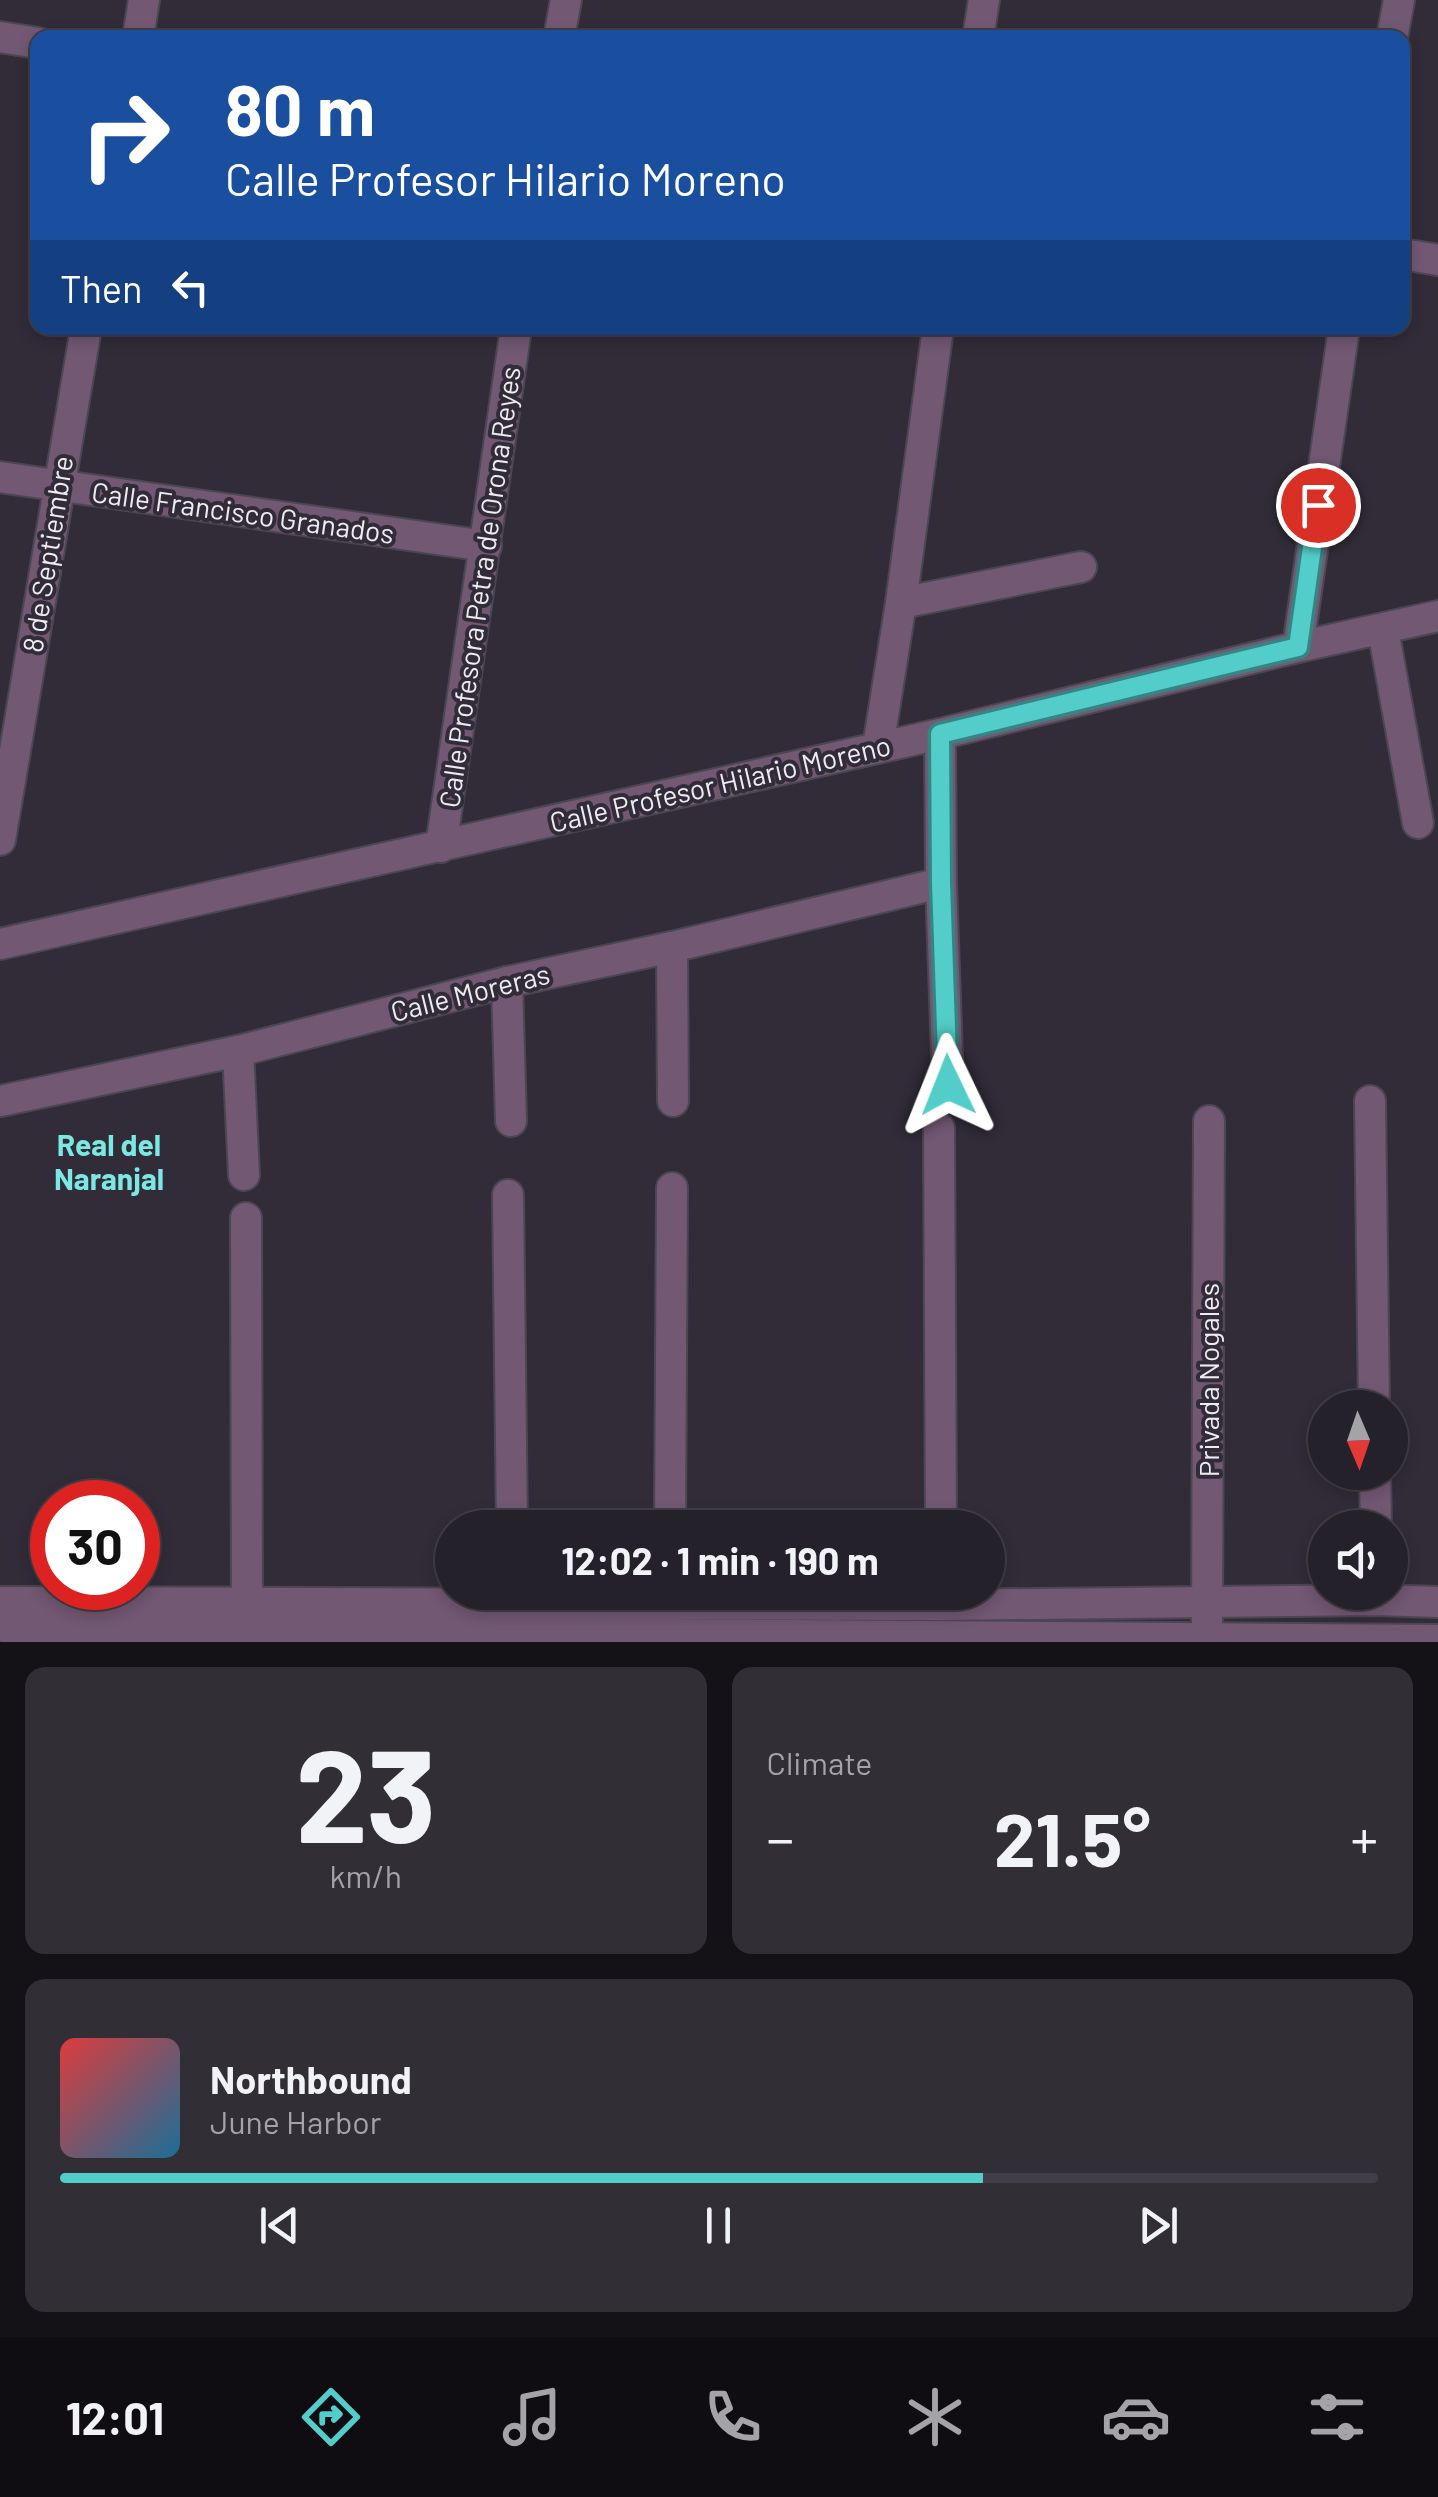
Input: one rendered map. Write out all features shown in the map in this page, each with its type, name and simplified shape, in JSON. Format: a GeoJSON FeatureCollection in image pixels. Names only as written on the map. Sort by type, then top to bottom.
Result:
{"type":"FeatureCollection","features":[{"type":"Feature","properties":{"kind":"street"},"geometry":{"type":"LineString","coordinates":[[139,30],[144,0]]}},
{"type":"Feature","properties":{"kind":"street"},"geometry":{"type":"LineString","coordinates":[[560,30],[566,0]]}},
{"type":"Feature","properties":{"kind":"street"},"geometry":{"type":"LineString","coordinates":[[979,30],[984,0]]}},
{"type":"Feature","properties":{"kind":"street"},"geometry":{"type":"LineString","coordinates":[[1393,30],[1399,0]]}},
{"type":"Feature","properties":{"kind":"street"},"geometry":{"type":"LineString","coordinates":[[0,37],[30,41]]}},
{"type":"Feature","properties":{"kind":"street"},"geometry":{"type":"LineString","coordinates":[[1410,255],[1438,260]]}},
{"type":"Feature","properties":{"kind":"street","name":"8 de Septiembre"},"geometry":{"type":"LineString","coordinates":[[0,840],[85,335]]}},
{"type":"Feature","properties":{"kind":"street","name":"Calle Profesora Petra de Orona Reyes"},"geometry":{"type":"LineString","coordinates":[[442,847],[515,335]]}},
{"type":"Feature","properties":{"kind":"street"},"geometry":{"type":"LineString","coordinates":[[878,747],[902,603],[937,335]]}},
{"type":"Feature","properties":{"kind":"street"},"geometry":{"type":"LineString","coordinates":[[1298,647],[1343,335]]}},
{"type":"Feature","properties":{"kind":"street","name":"Calle Francisco Granados"},"geometry":{"type":"LineString","coordinates":[[0,477],[486,546]]}},
{"type":"Feature","properties":{"kind":"street"},"geometry":{"type":"LineString","coordinates":[[902,603],[1081,567]]}},
{"type":"Feature","properties":{"kind":"street","name":"Calle Profesor Hilario Moreno"},"geometry":{"type":"LineString","coordinates":[[0,944],[940,734],[1438,616]]}},
{"type":"Feature","properties":{"kind":"street"},"geometry":{"type":"LineString","coordinates":[[1383,628],[1418,823]]}},
{"type":"Feature","properties":{"kind":"street"},"geometry":{"type":"LineString","coordinates":[[940,734],[948,1085]]}},
{"type":"Feature","properties":{"kind":"street","name":"Calle Moreras"},"geometry":{"type":"LineString","coordinates":[[0,1101],[238,1051],[507,982],[941,883]]}},
{"type":"Feature","properties":{"kind":"street"},"geometry":{"type":"LineString","coordinates":[[672,947],[674,1101]]}},
{"type":"Feature","properties":{"kind":"street"},"geometry":{"type":"LineString","coordinates":[[507,982],[512,1122]]}},
{"type":"Feature","properties":{"kind":"street"},"geometry":{"type":"LineString","coordinates":[[238,1051],[244,1175]]}},
{"type":"Feature","properties":{"kind":"street"},"geometry":{"type":"LineString","coordinates":[[1370,1101],[1374,1390]]}},
{"type":"Feature","properties":{"kind":"street","name":"Privada Nogales"},"geometry":{"type":"LineString","coordinates":[[1206,1638],[1208,1121]]}},
{"type":"Feature","properties":{"kind":"street"},"geometry":{"type":"LineString","coordinates":[[939,1128],[941,1510]]}},
{"type":"Feature","properties":{"kind":"street"},"geometry":{"type":"LineString","coordinates":[[670,1510],[672,1188]]}},
{"type":"Feature","properties":{"kind":"street"},"geometry":{"type":"LineString","coordinates":[[508,1195],[512,1510]]}},
{"type":"Feature","properties":{"kind":"street"},"geometry":{"type":"LineString","coordinates":[[246,1218],[246,1617]]}},
{"type":"Feature","properties":{"kind":"street"},"geometry":{"type":"LineString","coordinates":[[1005,1600],[1207,1603],[1308,1599]]}},
{"type":"Feature","properties":{"kind":"street"},"geometry":{"type":"LineString","coordinates":[[1408,1599],[1438,1602]]}},
{"type":"Feature","properties":{"kind":"street"},"geometry":{"type":"LineString","coordinates":[[1,1618],[513,1610],[669,1633],[1438,1640]]}},
{"type":"Feature","properties":{"kind":"street"},"geometry":{"type":"LineString","coordinates":[[669,1633],[670,1610]]}},
{"type":"Feature","properties":{"kind":"street"},"geometry":{"type":"LineString","coordinates":[[941,1610],[942,1636]]}},
{"type":"Feature","properties":{"kind":"street"},"geometry":{"type":"LineString","coordinates":[[1376,1610],[1377,1639]]}},
{"type":"Feature","properties":{"kind":"district","name":"Real del Naranjal"},"geometry":{"type":"Point","coordinates":[109,1161]}},
{"type":"Feature","properties":{"kind":"route"},"geometry":{"type":"LineString","coordinates":[[948,1085],[940,734],[1298,647],[1318,505]]}}]}
